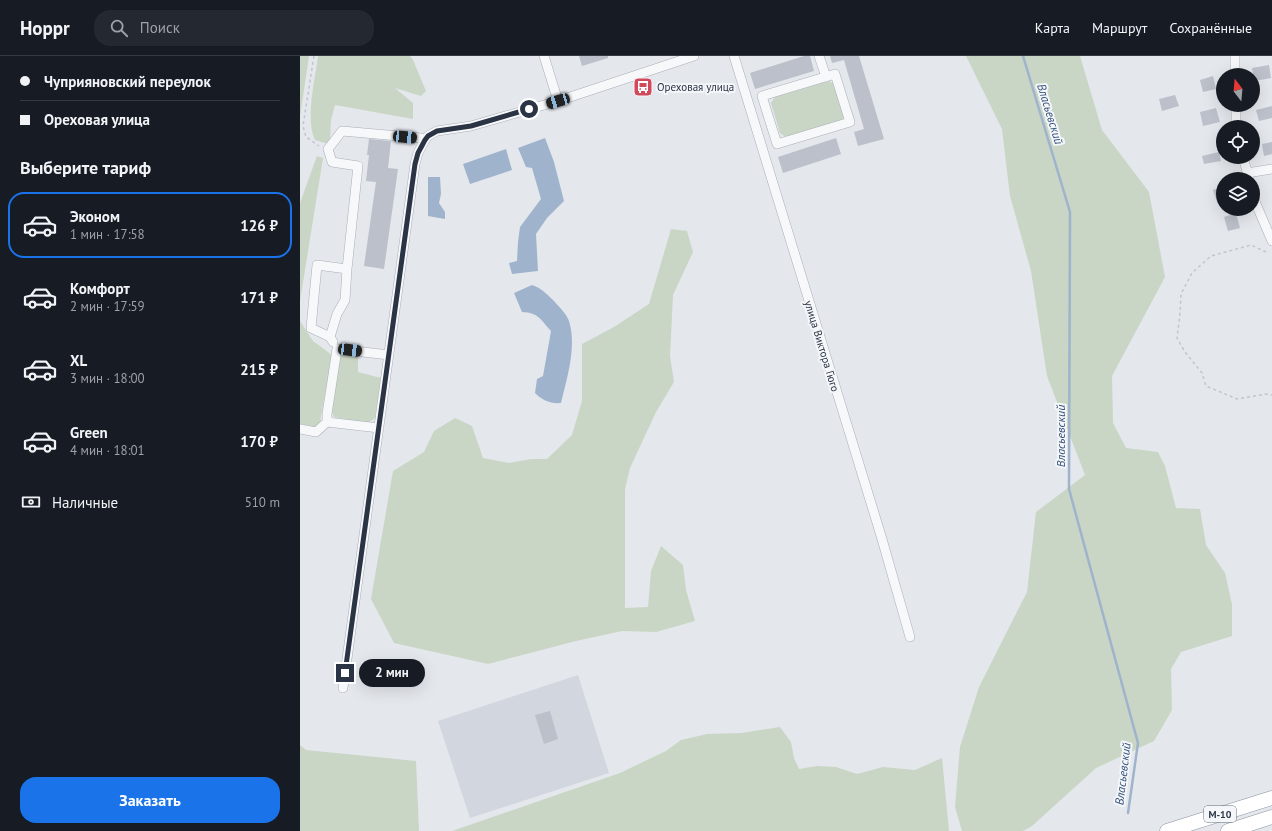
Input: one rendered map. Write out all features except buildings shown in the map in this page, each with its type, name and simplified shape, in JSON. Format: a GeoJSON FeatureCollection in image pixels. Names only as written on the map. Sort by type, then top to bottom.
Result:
{"type":"FeatureCollection","features":[{"type":"Feature","properties":{"kind":"highway","name":"М-10"},"geometry":{"type":"LineString","coordinates":[[1167,831],[1272,798]]}},
{"type":"Feature","properties":{"kind":"highway","name":"М-10"},"geometry":{"type":"LineString","coordinates":[[1228,831],[1272,817]]}},
{"type":"Feature","properties":{"kind":"street"},"geometry":{"type":"LineString","coordinates":[[544,56],[558,101]]}},
{"type":"Feature","properties":{"kind":"street"},"geometry":{"type":"LineString","coordinates":[[343,688],[415,164],[418,153],[425,140],[428,136],[437,131],[471,126],[558,101],[694,56]]}},
{"type":"Feature","properties":{"kind":"street","name":"улица Виктора Гюго"},"geometry":{"type":"LineString","coordinates":[[734,56],[882,539],[910,637]]}},
{"type":"Feature","properties":{"kind":"street"},"geometry":{"type":"LineString","coordinates":[[819,56],[826,77]]}},
{"type":"Feature","properties":{"kind":"street"},"geometry":{"type":"LineString","coordinates":[[1235,56],[1235,68]]}},
{"type":"Feature","properties":{"kind":"street"},"geometry":{"type":"LineString","coordinates":[[835,74],[850,122],[777,144],[762,96],[826,77],[835,74]]}},
{"type":"Feature","properties":{"kind":"street"},"geometry":{"type":"LineString","coordinates":[[330,337],[337,314],[345,300],[358,166],[332,162],[328,149],[342,131],[421,138],[425,140]]}},
{"type":"Feature","properties":{"kind":"street"},"geometry":{"type":"LineString","coordinates":[[1260,172],[1272,169]]}},
{"type":"Feature","properties":{"kind":"street"},"geometry":{"type":"LineString","coordinates":[[1260,213],[1272,241]]}},
{"type":"Feature","properties":{"kind":"street"},"geometry":{"type":"LineString","coordinates":[[300,428],[316,432],[327,422],[337,348],[330,337],[311,328],[317,265],[347,269]]}},
{"type":"Feature","properties":{"kind":"street"},"geometry":{"type":"LineString","coordinates":[[337,348],[388,355]]}},
{"type":"Feature","properties":{"kind":"street"},"geometry":{"type":"LineString","coordinates":[[327,422],[378,428]]}},
{"type":"Feature","properties":{"kind":"path"},"geometry":{"type":"LineString","coordinates":[[314,56],[303,126],[306,137],[318,146],[328,149]]}},
{"type":"Feature","properties":{"kind":"path"},"geometry":{"type":"LineString","coordinates":[[1266,252],[1251,245],[1212,256],[1205,260],[1192,273],[1181,294],[1180,314],[1176,338],[1202,373],[1206,386],[1237,399],[1266,394],[1272,395]]}},
{"type":"Feature","properties":{"kind":"shaded area"},"geometry":{"type":"Polygon","coordinates":[[[578,675],[609,773],[470,818],[438,721],[578,675]]]}},
{"type":"Feature","properties":{"kind":"green space"},"geometry":{"type":"Polygon","coordinates":[[[300,56],[309,56],[300,117],[300,56]]]}},
{"type":"Feature","properties":{"kind":"green space"},"geometry":{"type":"Polygon","coordinates":[[[318,56],[410,56],[426,91],[421,96],[395,88],[413,103],[413,119],[335,105],[331,120],[330,139],[328,144],[315,140],[312,131],[311,111],[318,56]]]}},
{"type":"Feature","properties":{"kind":"green space"},"geometry":{"type":"Polygon","coordinates":[[[966,56],[1080,56],[1102,130],[1149,192],[1165,277],[1112,376],[1113,423],[1126,448],[1158,452],[1165,466],[1176,508],[1200,509],[1206,545],[1225,573],[1232,604],[1232,636],[1181,652],[1171,669],[1172,710],[1154,741],[1096,768],[1032,826],[1023,831],[962,831],[955,807],[960,747],[979,687],[1027,592],[1036,512],[1085,475],[1047,376],[1031,271],[1010,196],[1002,129],[966,56]]]}},
{"type":"Feature","properties":{"kind":"green space"},"geometry":{"type":"Polygon","coordinates":[[[829,81],[834,84],[844,117],[841,121],[786,137],[780,133],[771,103],[775,97],[829,81]]]}},
{"type":"Feature","properties":{"kind":"green space"},"geometry":{"type":"Polygon","coordinates":[[[317,156],[323,158],[300,301],[300,203],[317,156]]]}},
{"type":"Feature","properties":{"kind":"green space"},"geometry":{"type":"Polygon","coordinates":[[[671,229],[687,231],[693,252],[673,295],[670,356],[674,382],[656,412],[630,468],[625,489],[625,608],[648,607],[651,571],[661,546],[683,565],[686,590],[695,621],[656,632],[622,631],[576,641],[488,664],[394,643],[371,599],[393,471],[424,452],[434,431],[455,418],[472,426],[483,458],[509,463],[531,459],[547,459],[572,435],[582,401],[582,344],[614,327],[649,304],[671,229]]]}},
{"type":"Feature","properties":{"kind":"green space"},"geometry":{"type":"Polygon","coordinates":[[[300,321],[313,341],[332,355],[320,422],[316,427],[300,424],[300,321]]]}},
{"type":"Feature","properties":{"kind":"green space"},"geometry":{"type":"Polygon","coordinates":[[[339,355],[358,356],[358,372],[381,378],[375,418],[368,423],[334,417],[330,409],[339,355]]]}},
{"type":"Feature","properties":{"kind":"green space"},"geometry":{"type":"Polygon","coordinates":[[[780,727],[791,742],[794,758],[799,769],[817,766],[836,767],[857,774],[883,767],[915,770],[942,758],[949,831],[452,831],[620,773],[666,751],[681,740],[707,734],[741,733],[780,727]]]}},
{"type":"Feature","properties":{"kind":"green space"},"geometry":{"type":"Polygon","coordinates":[[[300,745],[306,750],[416,761],[419,831],[300,831],[300,745]]]}},
{"type":"Feature","properties":{"kind":"water"},"geometry":{"type":"Polygon","coordinates":[[[545,138],[554,162],[564,201],[547,218],[536,234],[538,271],[512,274],[509,263],[517,261],[520,227],[541,199],[532,168],[526,167],[518,148],[545,138]]]}},
{"type":"Feature","properties":{"kind":"water"},"geometry":{"type":"Polygon","coordinates":[[[506,149],[512,170],[470,184],[463,164],[506,149]]]}},
{"type":"Feature","properties":{"kind":"water"},"geometry":{"type":"Polygon","coordinates":[[[428,177],[440,177],[441,194],[439,203],[445,212],[445,219],[428,216],[428,177]]]}},
{"type":"Feature","properties":{"kind":"water"},"geometry":{"type":"Polygon","coordinates":[[[532,285],[551,298],[569,321],[572,352],[561,403],[546,401],[535,393],[537,379],[543,376],[551,331],[536,315],[522,312],[514,293],[532,285]]]}},
{"type":"Feature","properties":{"kind":"waterway","name":"Власьевский"},"geometry":{"type":"LineString","coordinates":[[1023,56],[1070,212],[1069,489],[1138,743],[1128,813]]}},
{"type":"Feature","properties":{"kind":"place","name":"Ореховая улица"},"geometry":{"type":"Point","coordinates":[643,87]}},
{"type":"Feature","properties":{"kind":"route"},"geometry":{"type":"LineString","coordinates":[[345,673],[415,164],[418,153],[428,136],[437,131],[471,126],[529,109]]}}]}
